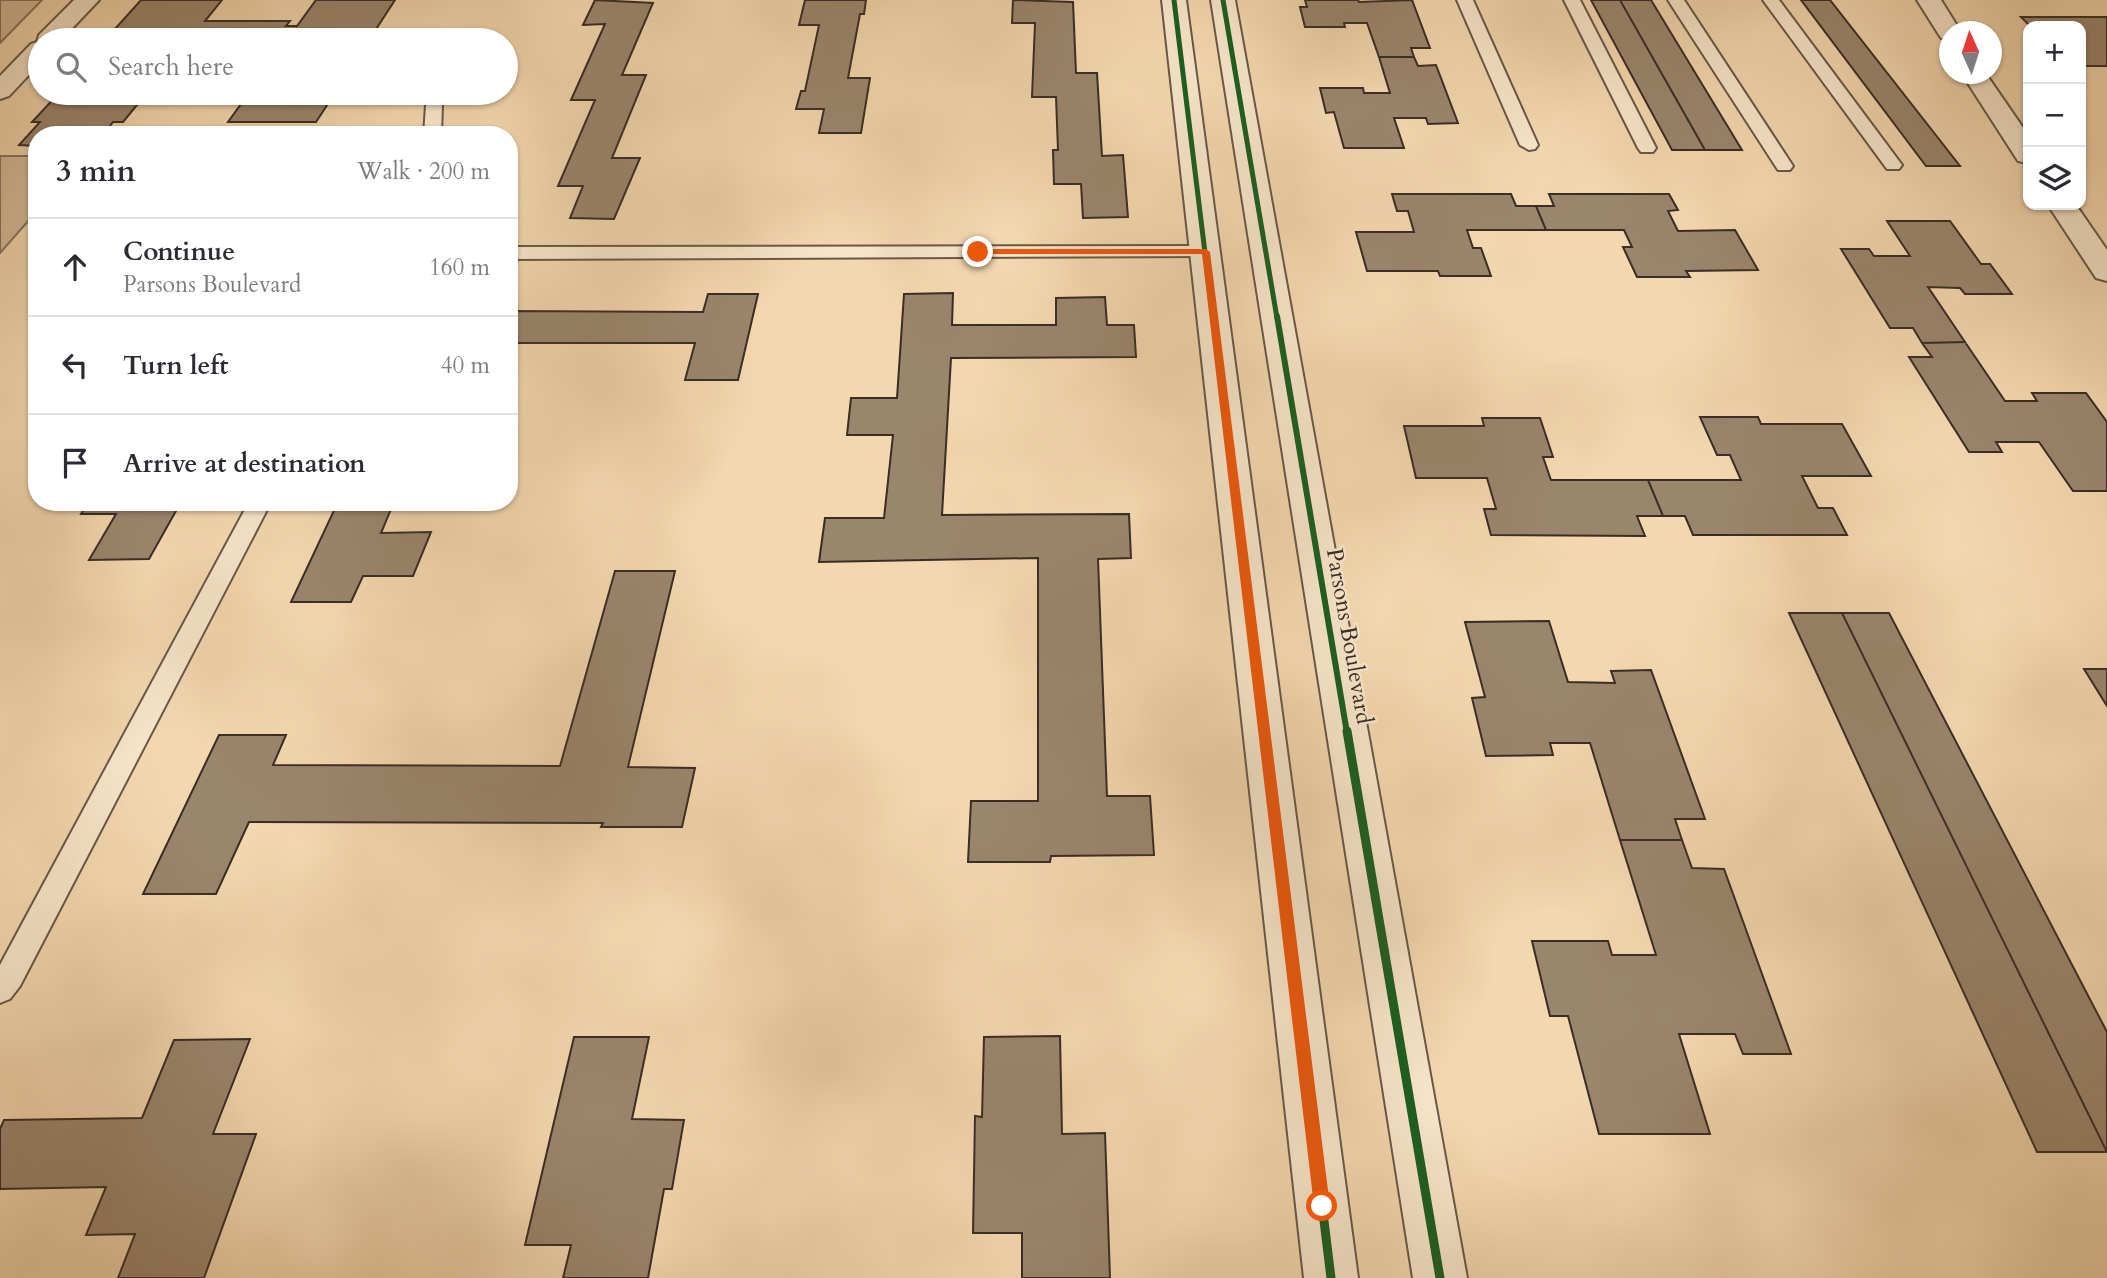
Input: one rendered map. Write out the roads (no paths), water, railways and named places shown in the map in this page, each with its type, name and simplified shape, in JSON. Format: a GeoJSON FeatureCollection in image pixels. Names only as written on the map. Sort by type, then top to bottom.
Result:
{"type":"FeatureCollection","features":[{"type":"Feature","properties":{"kind":"street"},"geometry":{"type":"LineString","coordinates":[[60,28],[87,0]]}},
{"type":"Feature","properties":{"kind":"street"},"geometry":{"type":"LineString","coordinates":[[1174,0],[1331,1278]]}},
{"type":"Feature","properties":{"kind":"street","name":"Parsons Boulevard"},"geometry":{"type":"LineString","coordinates":[[1223,0],[1440,1278]]}},
{"type":"Feature","properties":{"kind":"street"},"geometry":{"type":"LineString","coordinates":[[1929,0],[1942,21]]}},
{"type":"Feature","properties":{"kind":"street"},"geometry":{"type":"LineString","coordinates":[[0,91],[28,62]]}},
{"type":"Feature","properties":{"kind":"street"},"geometry":{"type":"LineString","coordinates":[[1981,84],[2023,148]]}},
{"type":"Feature","properties":{"kind":"street"},"geometry":{"type":"LineString","coordinates":[[2065,210],[2107,271]]}},
{"type":"Feature","properties":{"kind":"lane"},"geometry":{"type":"LineString","coordinates":[[1465,0],[1529,145]]}},
{"type":"Feature","properties":{"kind":"lane"},"geometry":{"type":"LineString","coordinates":[[1572,0],[1647,148]]}},
{"type":"Feature","properties":{"kind":"lane"},"geometry":{"type":"LineString","coordinates":[[1676,0],[1784,166]]}},
{"type":"Feature","properties":{"kind":"lane"},"geometry":{"type":"LineString","coordinates":[[1771,0],[1893,165]]}},
{"type":"Feature","properties":{"kind":"lane"},"geometry":{"type":"LineString","coordinates":[[433,126],[434,105]]}},
{"type":"Feature","properties":{"kind":"lane"},"geometry":{"type":"LineString","coordinates":[[518,253],[1206,252]]}},
{"type":"Feature","properties":{"kind":"lane"},"geometry":{"type":"LineString","coordinates":[[0,989],[17,963],[255,511]]}}]}
